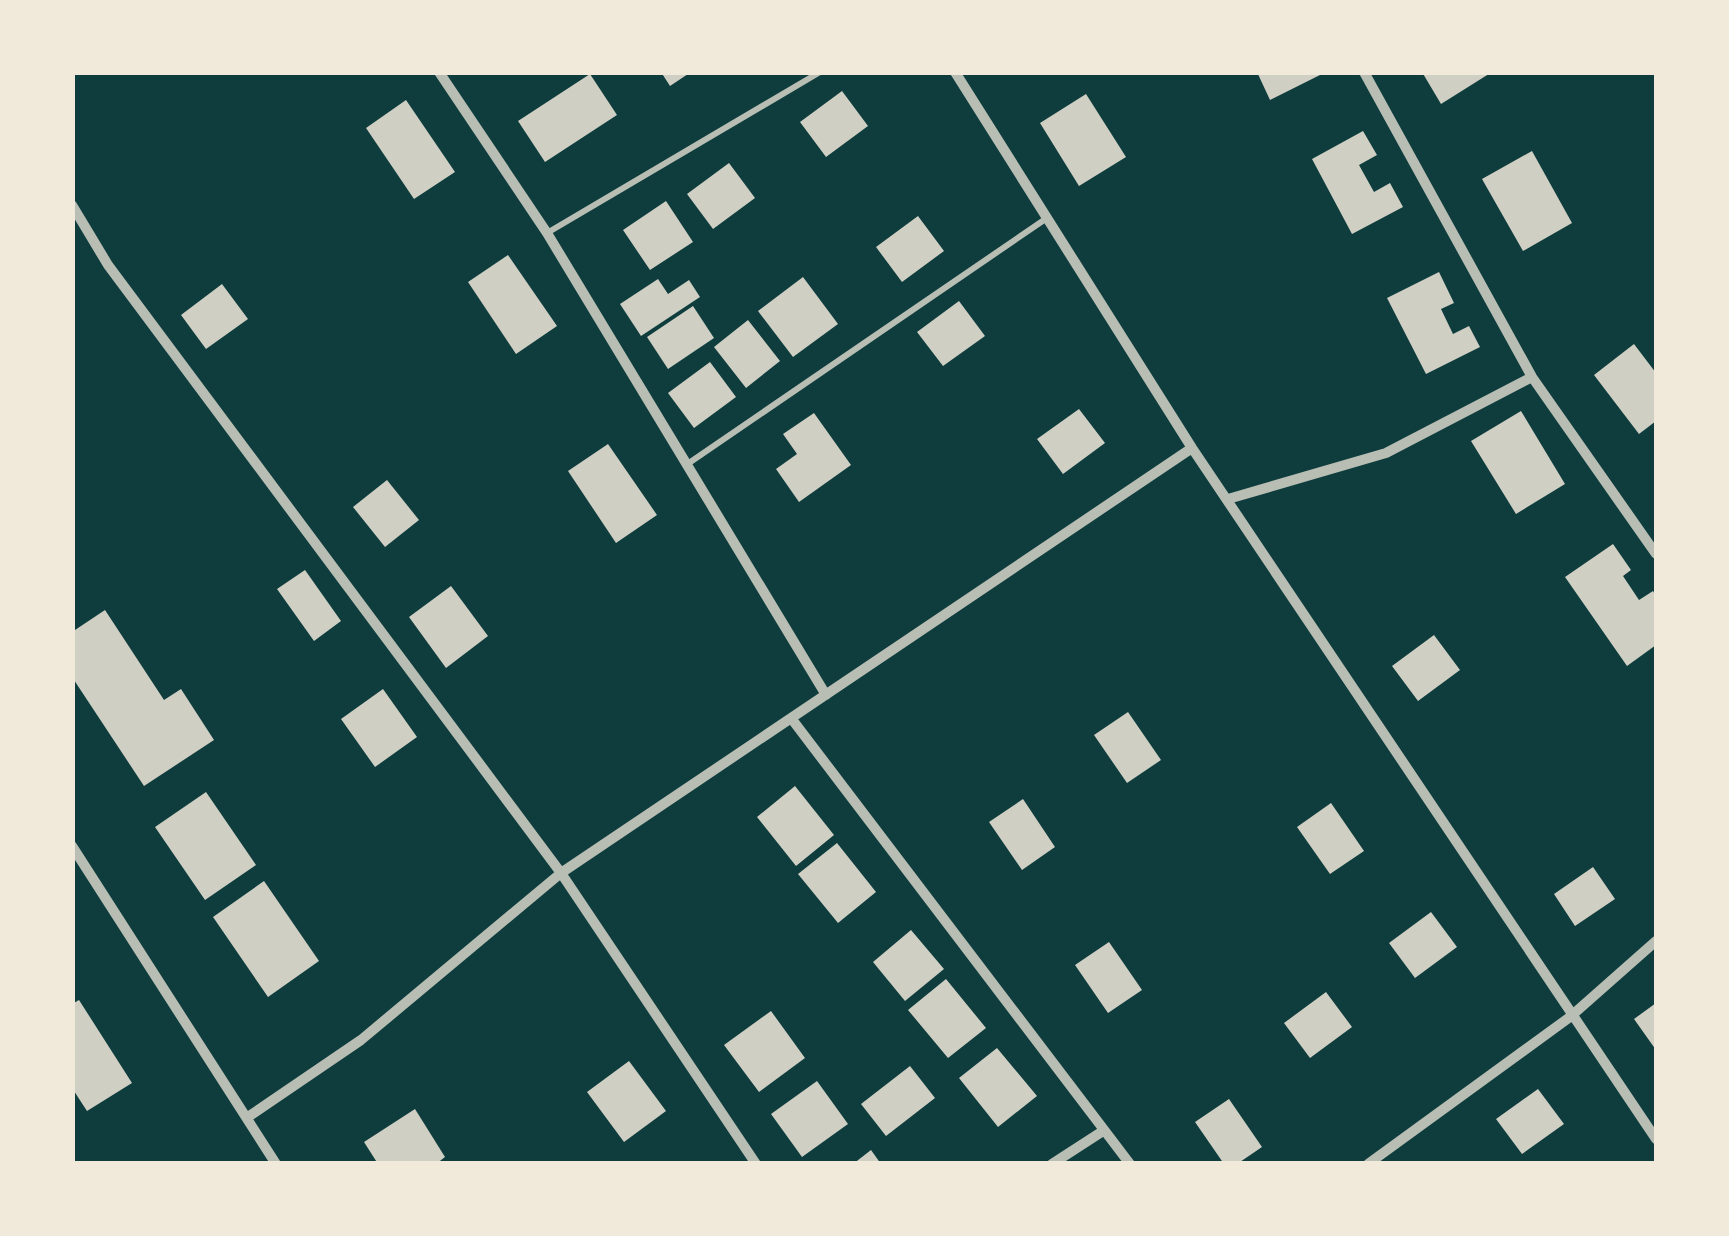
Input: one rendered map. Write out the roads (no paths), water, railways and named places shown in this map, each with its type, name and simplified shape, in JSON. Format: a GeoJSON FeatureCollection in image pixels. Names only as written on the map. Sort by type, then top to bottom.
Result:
{"type":"FeatureCollection","features":[{"type":"Feature","properties":{"kind":"street"},"geometry":{"type":"LineString","coordinates":[[440,72],[547,233],[826,695]]}},
{"type":"Feature","properties":{"kind":"street"},"geometry":{"type":"LineString","coordinates":[[954,72],[1192,448],[1570,1017],[1656,1139]]}},
{"type":"Feature","properties":{"kind":"street"},"geometry":{"type":"LineString","coordinates":[[1364,72],[1532,377],[1656,554]]}},
{"type":"Feature","properties":{"kind":"street"},"geometry":{"type":"LineString","coordinates":[[72,205],[108,265],[561,874],[756,1164]]}},
{"type":"Feature","properties":{"kind":"street"},"geometry":{"type":"LineString","coordinates":[[1228,499],[1386,453],[1532,377]]}},
{"type":"Feature","properties":{"kind":"street"},"geometry":{"type":"LineString","coordinates":[[248,1117],[360,1040],[561,874],[1192,448]]}},
{"type":"Feature","properties":{"kind":"street"},"geometry":{"type":"LineString","coordinates":[[791,718],[1130,1164]]}},
{"type":"Feature","properties":{"kind":"street"},"geometry":{"type":"LineString","coordinates":[[72,846],[276,1164]]}},
{"type":"Feature","properties":{"kind":"street"},"geometry":{"type":"LineString","coordinates":[[1368,1164],[1570,1017],[1656,941]]}},
{"type":"Feature","properties":{"kind":"street"},"geometry":{"type":"LineString","coordinates":[[1052,1164],[1104,1131]]}},
{"type":"Feature","properties":{"kind":"lane"},"geometry":{"type":"LineString","coordinates":[[547,233],[820,72]]}},
{"type":"Feature","properties":{"kind":"lane"},"geometry":{"type":"LineString","coordinates":[[685,466],[1047,218]]}}]}
